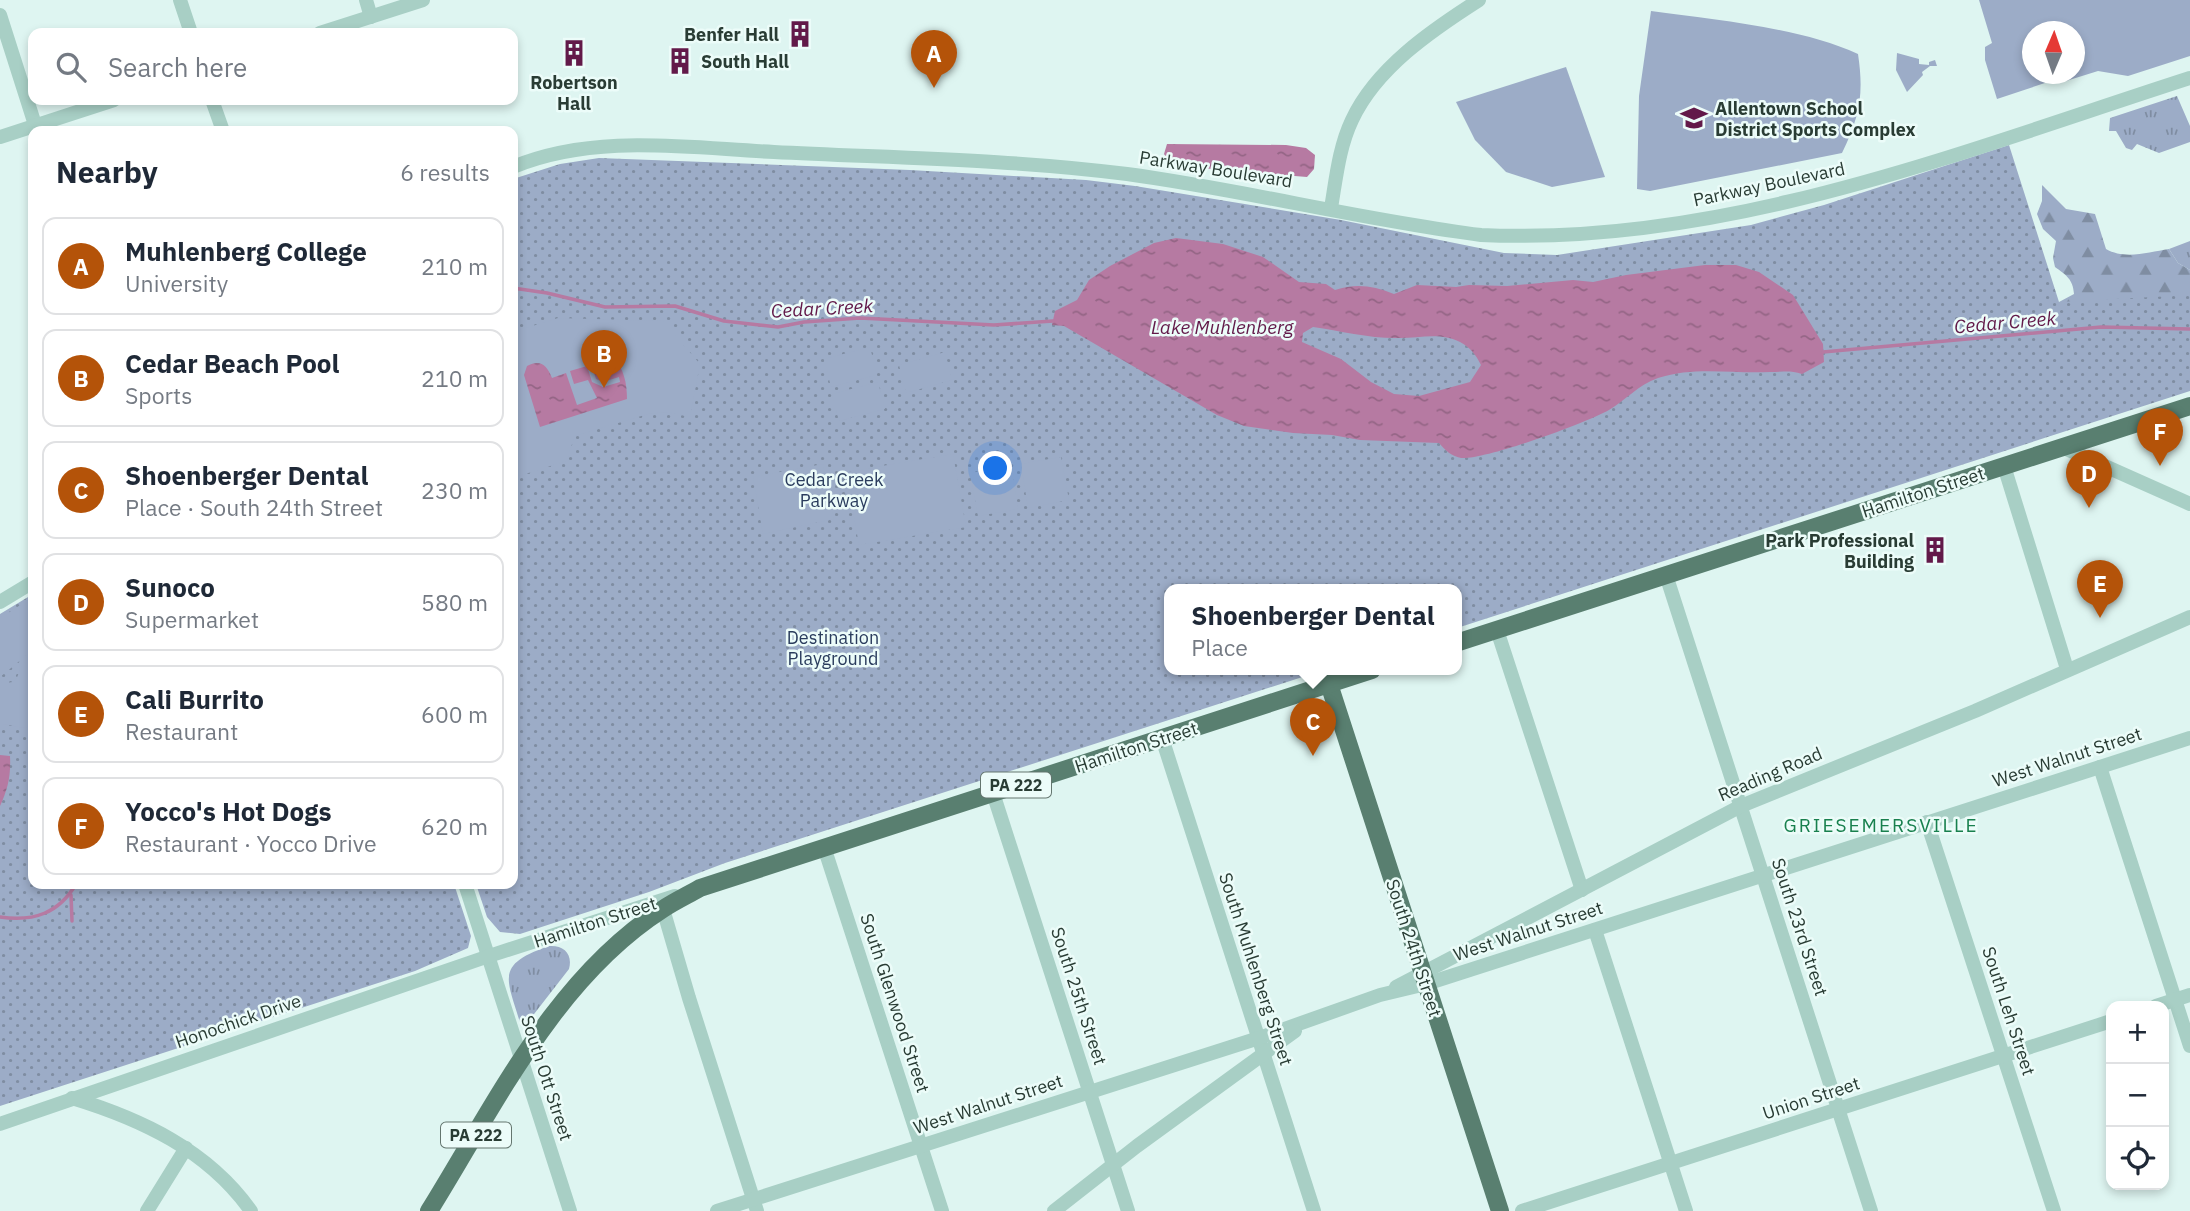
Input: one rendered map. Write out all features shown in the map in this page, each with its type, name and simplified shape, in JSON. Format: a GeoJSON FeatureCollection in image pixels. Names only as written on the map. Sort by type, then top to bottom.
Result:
{"type":"FeatureCollection","features":[{"type":"Feature","properties":{"kind":"main road","name":"Hamilton Street"},"geometry":{"type":"LineString","coordinates":[[1462,641],[2190,407]]}},
{"type":"Feature","properties":{"kind":"main road","name":"Hamilton Street"},"geometry":{"type":"LineString","coordinates":[[663,909],[701,888],[1357,675]]}},
{"type":"Feature","properties":{"kind":"main road","name":"South 24th Street"},"geometry":{"type":"LineString","coordinates":[[1329,684],[1500,1211]]}},
{"type":"Feature","properties":{"kind":"main road","name":"PA 222"},"geometry":{"type":"LineString","coordinates":[[429,1211],[521,1059],[550,1017],[586,975],[632,932],[663,909]]}},
{"type":"Feature","properties":{"kind":"street"},"geometry":{"type":"LineString","coordinates":[[180,0],[189,28]]}},
{"type":"Feature","properties":{"kind":"street"},"geometry":{"type":"LineString","coordinates":[[366,0],[372,17]]}},
{"type":"Feature","properties":{"kind":"street"},"geometry":{"type":"LineString","coordinates":[[336,28],[423,0]]}},
{"type":"Feature","properties":{"kind":"street"},"geometry":{"type":"LineString","coordinates":[[1331,208],[1348,129],[1375,83],[1428,36],[1479,0]]}},
{"type":"Feature","properties":{"kind":"street"},"geometry":{"type":"LineString","coordinates":[[0,15],[28,103]]}},
{"type":"Feature","properties":{"kind":"street","name":"Parkway Boulevard"},"geometry":{"type":"LineString","coordinates":[[518,165],[553,153],[580,148],[637,146],[956,161],[1123,174],[1480,235],[1574,234],[1668,224],[1814,197],[2190,78]]}},
{"type":"Feature","properties":{"kind":"street"},"geometry":{"type":"LineString","coordinates":[[29,105],[35,126]]}},
{"type":"Feature","properties":{"kind":"street"},"geometry":{"type":"LineString","coordinates":[[42,126],[100,105]]}},
{"type":"Feature","properties":{"kind":"street"},"geometry":{"type":"LineString","coordinates":[[214,105],[221,126]]}},
{"type":"Feature","properties":{"kind":"street"},"geometry":{"type":"LineString","coordinates":[[0,137],[28,130]]}},
{"type":"Feature","properties":{"kind":"street"},"geometry":{"type":"LineString","coordinates":[[2062,447],[2190,504]]}},
{"type":"Feature","properties":{"kind":"street"},"geometry":{"type":"LineString","coordinates":[[2004,466],[2067,669]]}},
{"type":"Feature","properties":{"kind":"street","name":"South 23rd Street"},"geometry":{"type":"LineString","coordinates":[[1666,575],[1871,1211]]}},
{"type":"Feature","properties":{"kind":"street"},"geometry":{"type":"LineString","coordinates":[[1,597],[28,584]]}},
{"type":"Feature","properties":{"kind":"street","name":"Reading Road"},"geometry":{"type":"LineString","coordinates":[[1380,995],[1424,978],[1581,890],[1741,806],[1975,711],[2190,617]]}},
{"type":"Feature","properties":{"kind":"street"},"geometry":{"type":"LineString","coordinates":[[1497,630],[1581,890]]}},
{"type":"Feature","properties":{"kind":"street","name":"South Muhlenberg Street"},"geometry":{"type":"LineString","coordinates":[[1162,738],[1314,1211]]}},
{"type":"Feature","properties":{"kind":"street","name":"West Walnut Street"},"geometry":{"type":"LineString","coordinates":[[1424,978],[1595,930],[2190,738]]}},
{"type":"Feature","properties":{"kind":"street"},"geometry":{"type":"LineString","coordinates":[[2100,767],[2190,1046]]}},
{"type":"Feature","properties":{"kind":"street","name":"South 25th Street"},"geometry":{"type":"LineString","coordinates":[[993,793],[1128,1211]]}},
{"type":"Feature","properties":{"kind":"street","name":"South Leh Street"},"geometry":{"type":"LineString","coordinates":[[1927,822],[2054,1211]]}},
{"type":"Feature","properties":{"kind":"street","name":"South Glenwood Street"},"geometry":{"type":"LineString","coordinates":[[824,847],[942,1211]]}},
{"type":"Feature","properties":{"kind":"street","name":"Hamilton Street"},"geometry":{"type":"LineString","coordinates":[[489,956],[701,888]]}},
{"type":"Feature","properties":{"kind":"street","name":"South Ott Street"},"geometry":{"type":"LineString","coordinates":[[467,889],[570,1211]]}},
{"type":"Feature","properties":{"kind":"street"},"geometry":{"type":"LineString","coordinates":[[663,909],[755,1205]]}},
{"type":"Feature","properties":{"kind":"street"},"geometry":{"type":"LineString","coordinates":[[1595,930],[1686,1211]]}},
{"type":"Feature","properties":{"kind":"street","name":"Honochick Drive"},"geometry":{"type":"LineString","coordinates":[[0,1124],[489,956]]}},
{"type":"Feature","properties":{"kind":"street","name":"West Walnut Street"},"geometry":{"type":"LineString","coordinates":[[717,1211],[755,1205],[921,1145],[1259,1038],[1380,995]]}},
{"type":"Feature","properties":{"kind":"street"},"geometry":{"type":"LineString","coordinates":[[2169,1002],[2190,995]]}},
{"type":"Feature","properties":{"kind":"street"},"geometry":{"type":"LineString","coordinates":[[1054,1211],[1113,1164],[1307,1022]]}},
{"type":"Feature","properties":{"kind":"street","name":"Union Street"},"geometry":{"type":"LineString","coordinates":[[1522,1211],[2106,1023]]}},
{"type":"Feature","properties":{"kind":"street"},"geometry":{"type":"LineString","coordinates":[[72,1098],[131,1118],[186,1148],[210,1165],[251,1211]]}},
{"type":"Feature","properties":{"kind":"street"},"geometry":{"type":"LineString","coordinates":[[147,1211],[186,1148]]}},
{"type":"Feature","properties":{"kind":"green space"},"geometry":{"type":"Polygon","coordinates":[[[1979,0],[2190,0],[2190,56],[2128,76],[2098,71],[2085,75],[2085,21],[2022,21],[2022,84],[2042,84],[1997,99],[1985,60],[1985,47],[1992,43],[1979,0]]]}},
{"type":"Feature","properties":{"kind":"green space"},"geometry":{"type":"Polygon","coordinates":[[[1651,11],[1783,31],[1810,37],[1858,54],[1861,81],[1859,105],[1842,153],[1650,191],[1637,189],[1639,96],[1651,11]]]}},
{"type":"Feature","properties":{"kind":"green space"},"geometry":{"type":"Polygon","coordinates":[[[1897,53],[1919,59],[1919,64],[1929,65],[1929,62],[1935,60],[1937,66],[1930,66],[1922,72],[1923,75],[1907,92],[1896,70],[1897,53]]]}},
{"type":"Feature","properties":{"kind":"green space"},"geometry":{"type":"Polygon","coordinates":[[[1566,67],[1605,177],[1552,187],[1506,172],[1475,140],[1456,102],[1566,67]]]}},
{"type":"Feature","properties":{"kind":"green space"},"geometry":{"type":"Polygon","coordinates":[[[2177,96],[2190,126],[2190,142],[2159,153],[2137,144],[2132,150],[2126,148],[2116,131],[2109,131],[2110,118],[2177,96]]]}},
{"type":"Feature","properties":{"kind":"green space","name":"Cedar Creek Parkway"},"geometry":{"type":"Polygon","coordinates":[[[2009,145],[2059,302],[2190,295],[2190,391],[1462,626],[1462,584],[1164,584],[1164,675],[1308,675],[725,863],[649,892],[520,934],[500,932],[487,917],[478,889],[518,889],[518,177],[560,164],[599,158],[1086,180],[1341,220],[1504,253],[1557,255],[1751,225],[1824,205],[2009,145]]]}},
{"type":"Feature","properties":{"kind":"green space"},"geometry":{"type":"Polygon","coordinates":[[[2042,185],[2066,209],[2095,214],[2106,249],[2129,255],[2169,249],[2178,263],[2190,270],[2190,324],[2059,302],[2074,294],[2068,278],[2055,267],[2053,258],[2056,241],[2043,229],[2037,214],[2042,201],[2042,185]]]}},
{"type":"Feature","properties":{"kind":"green space"},"geometry":{"type":"Polygon","coordinates":[[[2190,241],[2190,270],[2178,263],[2169,249],[2190,241]]]}},
{"type":"Feature","properties":{"kind":"green space"},"geometry":{"type":"Polygon","coordinates":[[[558,318],[663,321],[700,364],[690,417],[667,412],[648,414],[575,436],[568,455],[569,460],[518,476],[518,330],[558,318]]]}},
{"type":"Feature","properties":{"kind":"green space"},"geometry":{"type":"Polygon","coordinates":[[[870,347],[877,375],[831,387],[824,359],[870,347]]]}},
{"type":"Feature","properties":{"kind":"green space"},"geometry":{"type":"Polygon","coordinates":[[[945,352],[952,380],[906,393],[899,365],[945,352]]]}},
{"type":"Feature","properties":{"kind":"green space"},"geometry":{"type":"Polygon","coordinates":[[[878,382],[885,409],[839,421],[832,394],[878,382]]]}},
{"type":"Feature","properties":{"kind":"green space"},"geometry":{"type":"Polygon","coordinates":[[[953,454],[966,527],[859,545],[846,472],[953,454]]]}},
{"type":"Feature","properties":{"kind":"green space"},"geometry":{"type":"Polygon","coordinates":[[[1061,457],[1069,500],[1028,508],[1021,464],[1061,457]]]}},
{"type":"Feature","properties":{"kind":"green space"},"geometry":{"type":"Polygon","coordinates":[[[823,464],[834,519],[763,534],[753,477],[823,464]]]}},
{"type":"Feature","properties":{"kind":"green space"},"geometry":{"type":"Polygon","coordinates":[[[1011,466],[1018,509],[978,516],[970,473],[1011,466]]]}},
{"type":"Feature","properties":{"kind":"green space"},"geometry":{"type":"Polygon","coordinates":[[[28,597],[28,889],[456,889],[471,936],[468,948],[415,971],[0,1106],[0,614],[28,597]]]}},
{"type":"Feature","properties":{"kind":"green space"},"geometry":{"type":"Polygon","coordinates":[[[28,600],[28,654],[0,677],[0,618],[28,600]]]}},
{"type":"Feature","properties":{"kind":"green space"},"geometry":{"type":"Polygon","coordinates":[[[28,659],[28,727],[3,724],[0,728],[0,682],[15,681],[28,659]]]}},
{"type":"Feature","properties":{"kind":"green space"},"geometry":{"type":"Polygon","coordinates":[[[549,946],[566,951],[570,959],[569,969],[524,1027],[521,1026],[512,996],[509,975],[519,960],[549,946]]]}},
{"type":"Feature","properties":{"kind":"water"},"geometry":{"type":"Polygon","coordinates":[[[1167,144],[1286,145],[1306,148],[1315,155],[1314,169],[1307,177],[1176,166],[1170,163],[1164,154],[1167,144]]]}},
{"type":"Feature","properties":{"kind":"water","name":"Lake Muhlenberg"},"geometry":{"type":"Polygon","coordinates":[[[1176,238],[1223,244],[1263,257],[1299,282],[1326,284],[1335,290],[1365,286],[1394,294],[1417,285],[1456,287],[1573,280],[1593,282],[1705,265],[1736,265],[1759,272],[1793,295],[1823,344],[1824,362],[1802,374],[1700,371],[1672,374],[1644,385],[1597,416],[1535,440],[1473,457],[1454,456],[1439,443],[1360,440],[1244,426],[1217,415],[1064,326],[1052,325],[1055,311],[1077,300],[1089,280],[1154,243],[1176,238]],[[1313,327],[1303,333],[1302,342],[1341,359],[1371,382],[1394,394],[1419,396],[1470,382],[1481,365],[1467,347],[1445,337],[1379,337],[1313,327]]]}},
{"type":"Feature","properties":{"kind":"water"},"geometry":{"type":"Polygon","coordinates":[[[614,357],[624,377],[627,399],[540,427],[524,375],[527,366],[542,364],[552,378],[566,373],[577,405],[597,398],[588,380],[574,384],[570,371],[587,366],[592,382],[603,387],[620,382],[619,377],[603,382],[596,379],[591,364],[614,357]]]}},
{"type":"Feature","properties":{"kind":"water"},"geometry":{"type":"Polygon","coordinates":[[[0,755],[10,756],[10,763],[8,782],[0,806],[0,755]]]}},
{"type":"Feature","properties":{"kind":"waterway","name":"Cedar Creek"},"geometry":{"type":"LineString","coordinates":[[518,289],[605,307],[675,306],[724,321],[778,327],[804,322],[860,318],[994,325],[1053,321]]}},
{"type":"Feature","properties":{"kind":"waterway","name":"Cedar Creek"},"geometry":{"type":"LineString","coordinates":[[1823,352],[2101,327],[2190,329]]}},
{"type":"Feature","properties":{"kind":"waterway","name":"Cedar Creek"},"geometry":{"type":"LineString","coordinates":[[0,917],[24,918],[44,913],[62,902],[72,889]]}},
{"type":"Feature","properties":{"kind":"waterway"},"geometry":{"type":"LineString","coordinates":[[71,895],[72,921]]}},
{"type":"Feature","properties":{"kind":"place","name":"Benfer Hall"},"geometry":{"type":"Point","coordinates":[800,34]}},
{"type":"Feature","properties":{"kind":"place","name":"Robertson Hall"},"geometry":{"type":"Point","coordinates":[574,53]}},
{"type":"Feature","properties":{"kind":"place","name":"South Hall"},"geometry":{"type":"Point","coordinates":[680,61]}},
{"type":"Feature","properties":{"kind":"place","name":"Muhlenberg College"},"geometry":{"type":"Point","coordinates":[934,88]}},
{"type":"Feature","properties":{"kind":"place","name":"Allentown School District Sports Complex"},"geometry":{"type":"Point","coordinates":[1694,118]}},
{"type":"Feature","properties":{"kind":"place","name":"Cedar Beach Pool"},"geometry":{"type":"Point","coordinates":[604,388]}},
{"type":"Feature","properties":{"kind":"place","name":"Yocco's Hot Dogs"},"geometry":{"type":"Point","coordinates":[2160,466]}},
{"type":"Feature","properties":{"kind":"place","name":"Sunoco"},"geometry":{"type":"Point","coordinates":[2089,508]}},
{"type":"Feature","properties":{"kind":"place","name":"Park Professional Building"},"geometry":{"type":"Point","coordinates":[1935,550]}},
{"type":"Feature","properties":{"kind":"place","name":"Cali Burrito"},"geometry":{"type":"Point","coordinates":[2100,618]}},
{"type":"Feature","properties":{"kind":"place","name":"Shoenberger Dental"},"geometry":{"type":"Point","coordinates":[1313,756]}},
{"type":"Feature","properties":{"kind":"district","name":"GRIESEMERSVILLE"},"geometry":{"type":"Point","coordinates":[1881,825]}},
{"type":"Feature","properties":{"kind":"park label","name":"Destination Playground"},"geometry":{"type":"Point","coordinates":[833,647]}}]}
